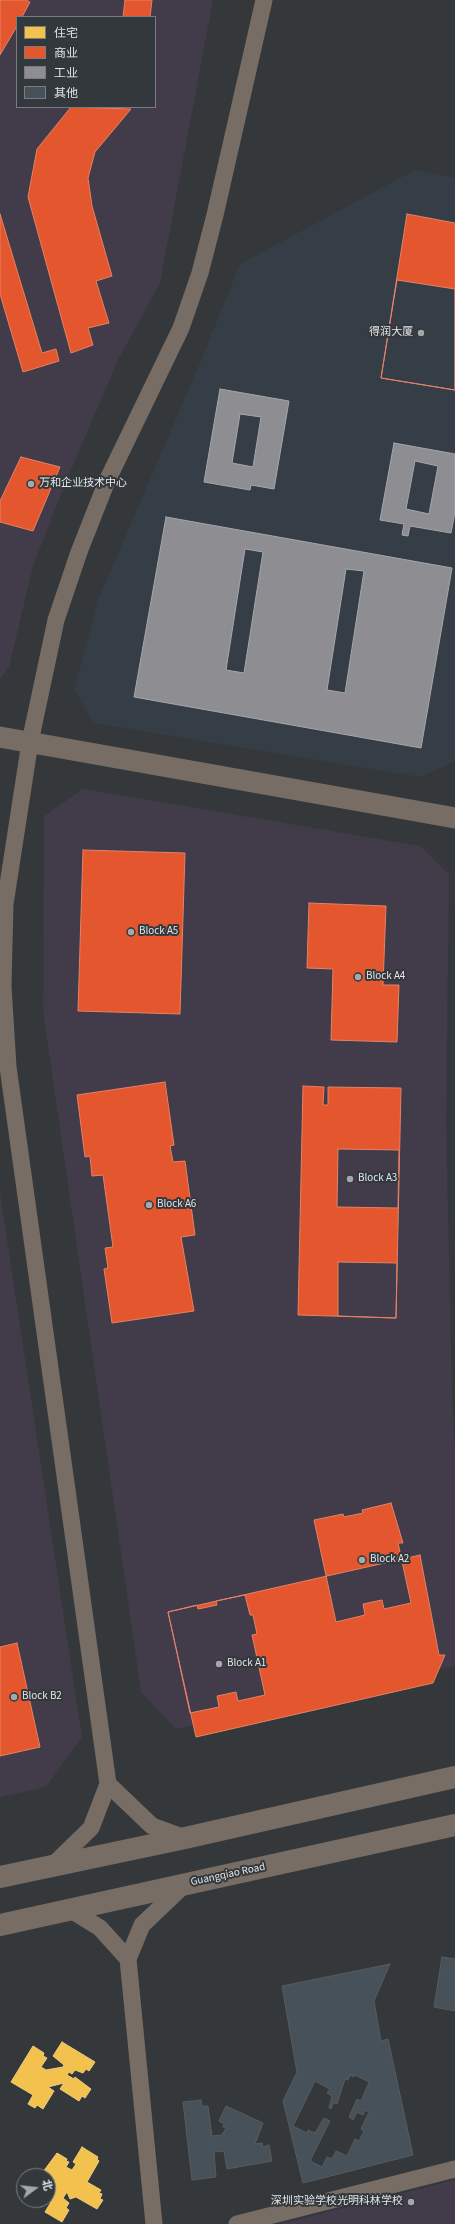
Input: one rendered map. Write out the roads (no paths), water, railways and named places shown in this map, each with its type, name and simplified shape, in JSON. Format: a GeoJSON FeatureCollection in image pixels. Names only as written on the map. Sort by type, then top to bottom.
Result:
{"type":"FeatureCollection","features":[{"type":"Feature","properties":{"kind":"main road"},"geometry":{"type":"LineString","coordinates":[[0,1877],[185,1838],[455,1777]]}},
{"type":"Feature","properties":{"kind":"main road","name":"Guangqiao Road"},"geometry":{"type":"LineString","coordinates":[[0,1925],[455,1825]]}},
{"type":"Feature","properties":{"kind":"main road"},"geometry":{"type":"LineString","coordinates":[[429,1831],[455,1834]]}},
{"type":"Feature","properties":{"kind":"street"},"geometry":{"type":"LineString","coordinates":[[52,1866],[91,1828],[108,1784],[8,1067],[3,986],[5,904],[30,742],[56,620],[79,552],[107,481],[181,328],[200,273],[215,215],[264,0]]}},
{"type":"Feature","properties":{"kind":"street"},"geometry":{"type":"LineString","coordinates":[[0,737],[455,818]]}},
{"type":"Feature","properties":{"kind":"street"},"geometry":{"type":"LineString","coordinates":[[108,1784],[152,1826],[185,1838]]}},
{"type":"Feature","properties":{"kind":"street"},"geometry":{"type":"LineString","coordinates":[[154,2224],[128,1959],[142,1925],[184,1885]]}},
{"type":"Feature","properties":{"kind":"street"},"geometry":{"type":"LineString","coordinates":[[71,1910],[100,1928],[128,1959]]}},
{"type":"Feature","properties":{"kind":"street"},"geometry":{"type":"LineString","coordinates":[[237,2224],[455,2169]]}},
{"type":"Feature","properties":{"kind":"place","name":"得润大厦"},"geometry":{"type":"Point","coordinates":[421,333]}},
{"type":"Feature","properties":{"kind":"place","name":"万和企业技术中心"},"geometry":{"type":"Point","coordinates":[31,484]}},
{"type":"Feature","properties":{"kind":"place","name":"Block A5"},"geometry":{"type":"Point","coordinates":[131,932]}},
{"type":"Feature","properties":{"kind":"place","name":"Block A4"},"geometry":{"type":"Point","coordinates":[358,977]}},
{"type":"Feature","properties":{"kind":"place","name":"Block A3"},"geometry":{"type":"Point","coordinates":[350,1179]}},
{"type":"Feature","properties":{"kind":"place","name":"Block A6"},"geometry":{"type":"Point","coordinates":[149,1205]}},
{"type":"Feature","properties":{"kind":"place","name":"Block A2"},"geometry":{"type":"Point","coordinates":[362,1560]}},
{"type":"Feature","properties":{"kind":"place","name":"Block A1"},"geometry":{"type":"Point","coordinates":[219,1664]}},
{"type":"Feature","properties":{"kind":"place","name":"Block B2"},"geometry":{"type":"Point","coordinates":[14,1697]}},
{"type":"Feature","properties":{"kind":"place","name":"深圳实验学校光明科林学校"},"geometry":{"type":"Point","coordinates":[411,2202]}}]}
